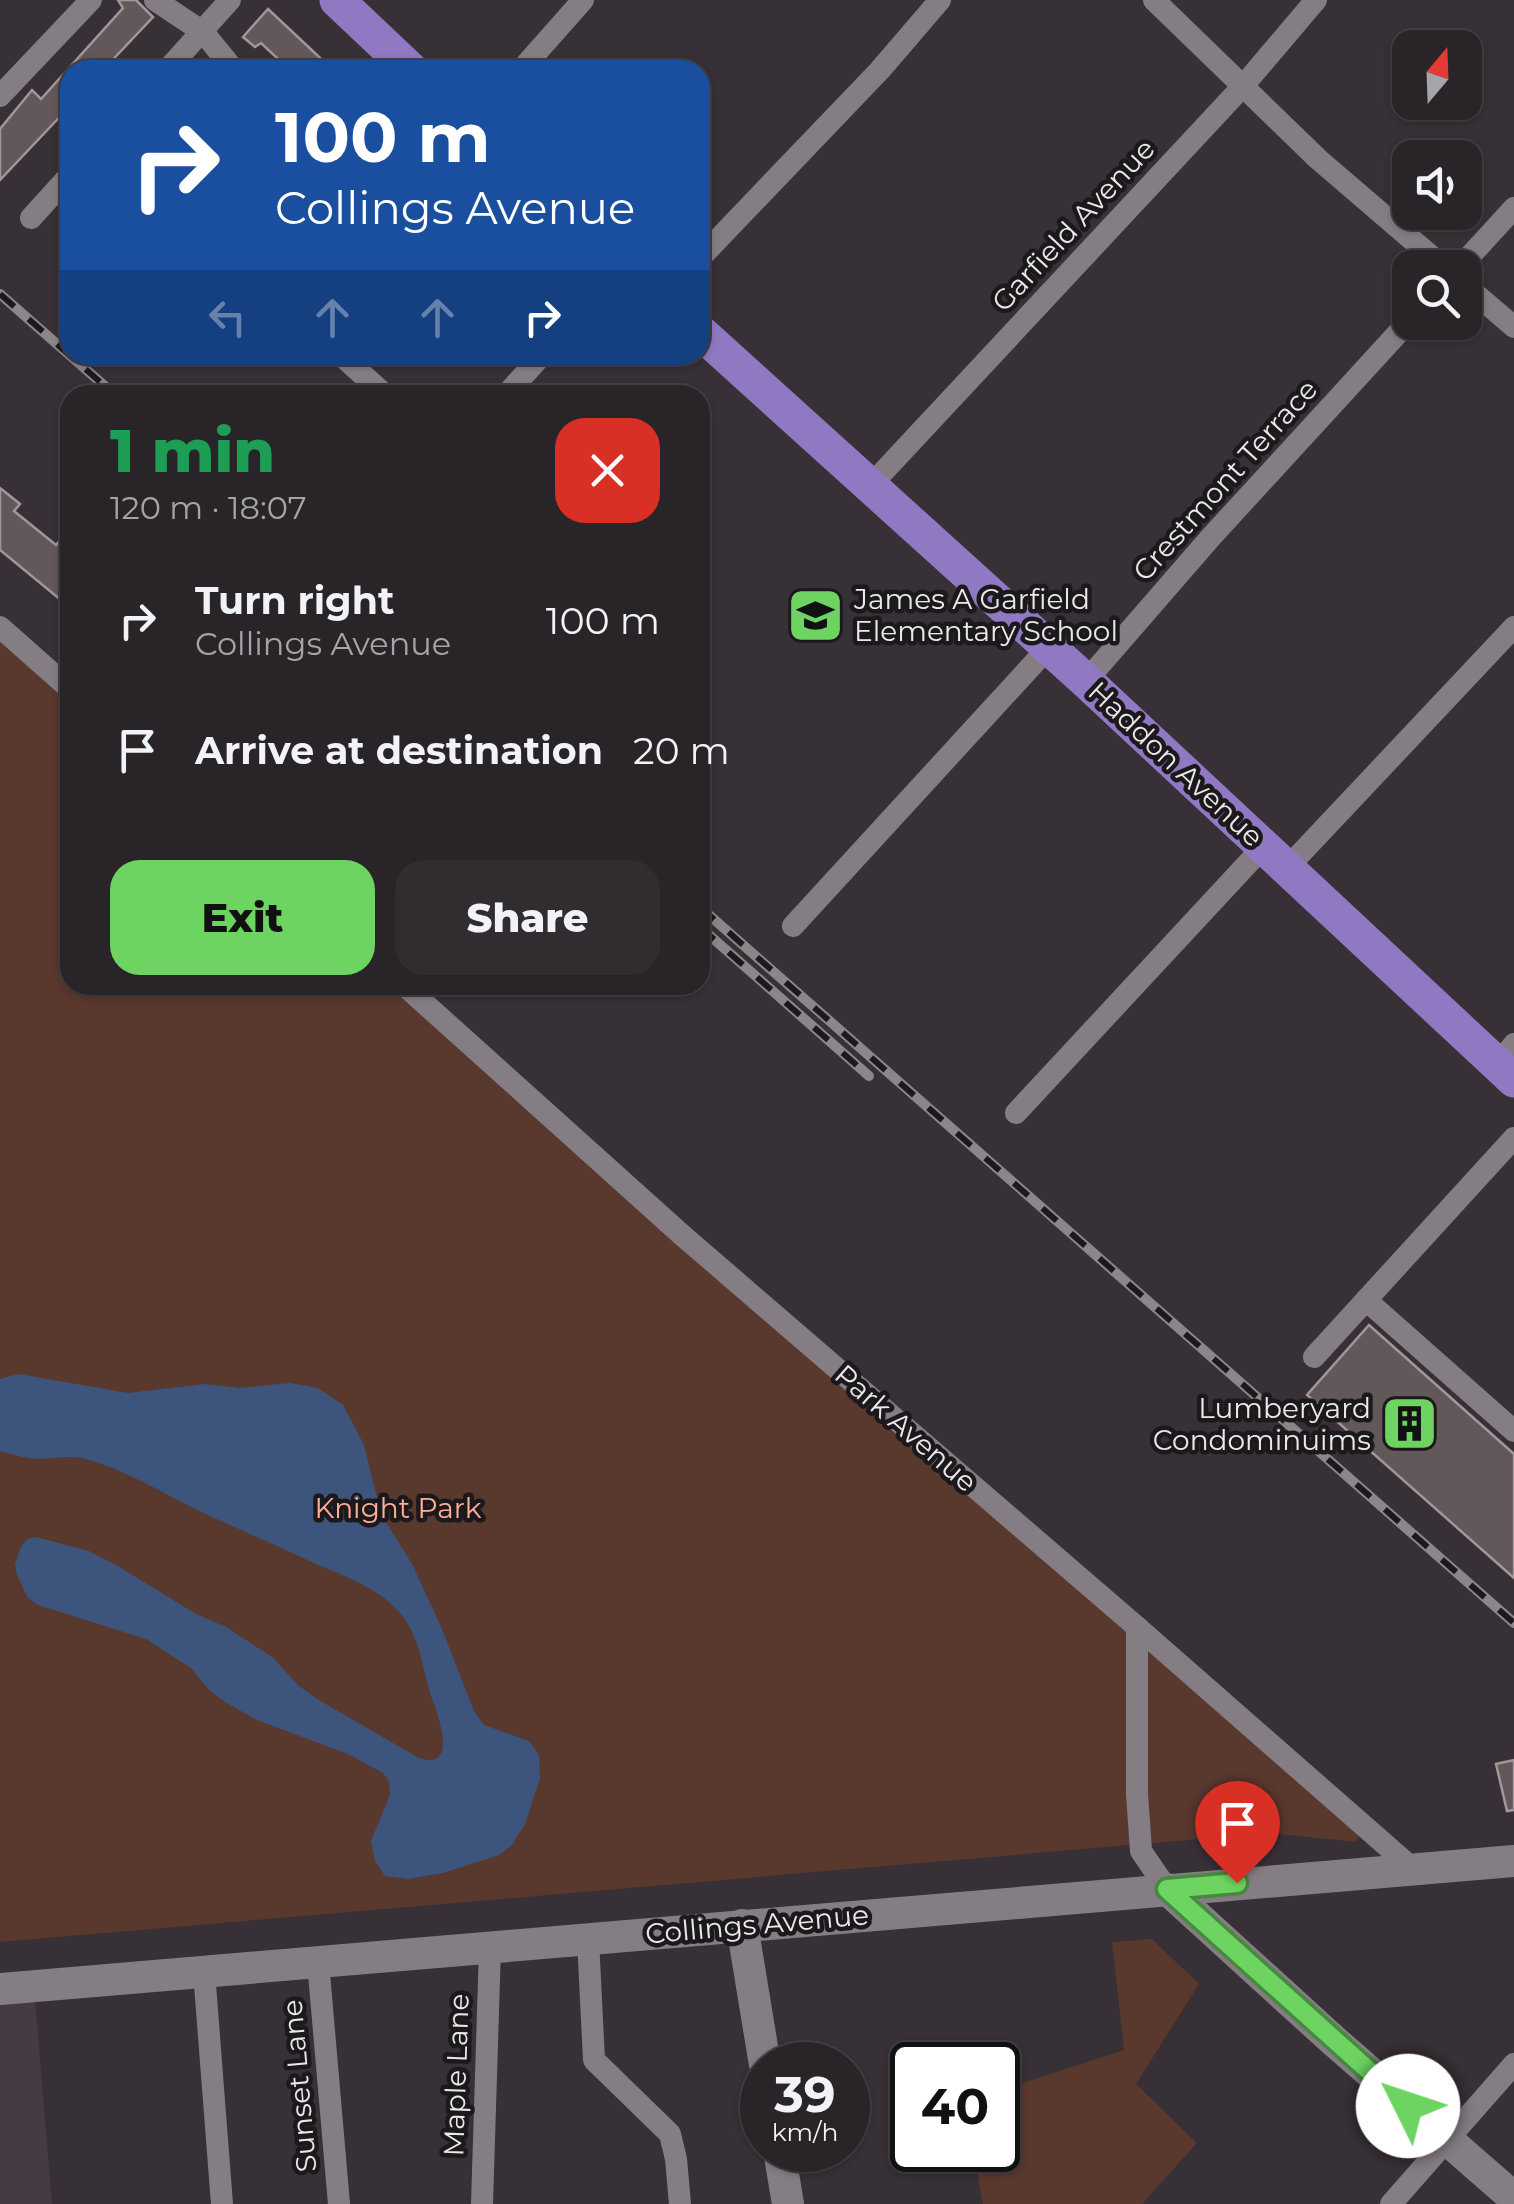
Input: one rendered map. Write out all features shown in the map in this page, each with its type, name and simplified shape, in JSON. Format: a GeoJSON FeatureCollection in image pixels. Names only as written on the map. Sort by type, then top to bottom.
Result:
{"type":"FeatureCollection","features":[{"type":"Feature","properties":{"kind":"main road"},"geometry":{"type":"LineString","coordinates":[[336,0],[400,60]]}},
{"type":"Feature","properties":{"kind":"main road","name":"Haddon Avenue"},"geometry":{"type":"LineString","coordinates":[[710,341],[1276,857],[1509,1063]]}},
{"type":"Feature","properties":{"kind":"main road","name":"Collings Avenue"},"geometry":{"type":"LineString","coordinates":[[0,1990],[1514,1860]]}},
{"type":"Feature","properties":{"kind":"main road"},"geometry":{"type":"LineString","coordinates":[[1167,1889],[1334,2042],[1514,2198]]}},
{"type":"Feature","properties":{"kind":"main road"},"geometry":{"type":"LineString","coordinates":[[742,1925],[761,2042]]}},
{"type":"Feature","properties":{"kind":"main road"},"geometry":{"type":"LineString","coordinates":[[783,2172],[788,2204]]}},
{"type":"Feature","properties":{"kind":"street"},"geometry":{"type":"LineString","coordinates":[[0,96],[92,0]]}},
{"type":"Feature","properties":{"kind":"street"},"geometry":{"type":"LineString","coordinates":[[155,0],[202,32],[226,60]]}},
{"type":"Feature","properties":{"kind":"street"},"geometry":{"type":"LineString","coordinates":[[176,60],[230,0]]}},
{"type":"Feature","properties":{"kind":"street"},"geometry":{"type":"LineString","coordinates":[[530,60],[583,0]]}},
{"type":"Feature","properties":{"kind":"street"},"geometry":{"type":"LineString","coordinates":[[710,248],[880,70],[940,0]]}},
{"type":"Feature","properties":{"kind":"street"},"geometry":{"type":"LineString","coordinates":[[1154,0],[1318,158],[1424,250]]}},
{"type":"Feature","properties":{"kind":"street","name":"Garfield Avenue"},"geometry":{"type":"LineString","coordinates":[[870,486],[1243,86],[1316,0]]}},
{"type":"Feature","properties":{"kind":"street"},"geometry":{"type":"LineString","coordinates":[[31,218],[60,186]]}},
{"type":"Feature","properties":{"kind":"street"},"geometry":{"type":"LineString","coordinates":[[1475,250],[1514,208]]}},
{"type":"Feature","properties":{"kind":"street"},"geometry":{"type":"LineString","coordinates":[[1482,300],[1514,327]]}},
{"type":"Feature","properties":{"kind":"street","name":"Crestmont Terrace"},"geometry":{"type":"LineString","coordinates":[[1086,680],[1392,340]]}},
{"type":"Feature","properties":{"kind":"street"},"geometry":{"type":"LineString","coordinates":[[352,365],[374,385]]}},
{"type":"Feature","properties":{"kind":"street"},"geometry":{"type":"LineString","coordinates":[[515,385],[533,365]]}},
{"type":"Feature","properties":{"kind":"street"},"geometry":{"type":"LineString","coordinates":[[0,627],[60,681]]}},
{"type":"Feature","properties":{"kind":"street"},"geometry":{"type":"LineString","coordinates":[[1016,1113],[1514,627]]}},
{"type":"Feature","properties":{"kind":"street"},"geometry":{"type":"LineString","coordinates":[[793,926],[1048,648]]}},
{"type":"Feature","properties":{"kind":"street","name":"Park Avenue"},"geometry":{"type":"LineString","coordinates":[[415,995],[682,1235],[1412,1868]]}},
{"type":"Feature","properties":{"kind":"street"},"geometry":{"type":"LineString","coordinates":[[1314,1357],[1514,1138]]}},
{"type":"Feature","properties":{"kind":"street"},"geometry":{"type":"LineString","coordinates":[[1366,1300],[1514,1432]]}},
{"type":"Feature","properties":{"kind":"street"},"geometry":{"type":"LineString","coordinates":[[1137,1626],[1141,1851],[1167,1889]]}},
{"type":"Feature","properties":{"kind":"street"},"geometry":{"type":"LineString","coordinates":[[588,1939],[594,2060],[670,2134],[680,2204]]}},
{"type":"Feature","properties":{"kind":"street","name":"Maple Lane"},"geometry":{"type":"LineString","coordinates":[[482,2204],[490,1947]]}},
{"type":"Feature","properties":{"kind":"street","name":"Sunset Lane"},"geometry":{"type":"LineString","coordinates":[[318,1962],[339,2204]]}},
{"type":"Feature","properties":{"kind":"street"},"geometry":{"type":"LineString","coordinates":[[204,1972],[222,2204]]}},
{"type":"Feature","properties":{"kind":"street"},"geometry":{"type":"LineString","coordinates":[[1391,2204],[1514,2064]]}},
{"type":"Feature","properties":{"kind":"shaded area"},"geometry":{"type":"Polygon","coordinates":[[[34,1987],[52,2204],[0,2204],[0,1989],[34,1987]]]}},
{"type":"Feature","properties":{"kind":"green space","name":"Knight Park"},"geometry":{"type":"Polygon","coordinates":[[[0,630],[60,682],[60,995],[416,995],[1363,1826],[1356,1842],[1270,1833],[0,1942],[0,630]]]}},
{"type":"Feature","properties":{"kind":"green space"},"geometry":{"type":"Polygon","coordinates":[[[1152,1939],[1199,1984],[1136,2084],[1197,2143],[1142,2204],[983,2204],[977,2172],[1020,2172],[1020,2084],[1124,2050],[1112,1942],[1152,1939]]]}},
{"type":"Feature","properties":{"kind":"water"},"geometry":{"type":"Polygon","coordinates":[[[19,1374],[128,1393],[205,1384],[240,1388],[290,1383],[318,1388],[343,1405],[364,1445],[381,1514],[412,1564],[474,1711],[484,1725],[529,1741],[539,1755],[540,1778],[525,1824],[512,1845],[499,1855],[443,1873],[408,1879],[385,1876],[375,1861],[371,1841],[390,1795],[389,1781],[383,1773],[348,1754],[257,1720],[225,1702],[191,1668],[146,1639],[38,1605],[28,1598],[15,1564],[26,1540],[40,1538],[89,1551],[196,1614],[226,1627],[272,1657],[317,1699],[419,1758],[431,1760],[442,1751],[440,1721],[419,1649],[404,1618],[386,1599],[118,1470],[80,1458],[35,1459],[3,1452],[0,1379],[19,1374]]]}},
{"type":"Feature","properties":{"kind":"building"},"geometry":{"type":"Polygon","coordinates":[[[118,0],[136,0],[153,17],[112,60],[76,60],[123,8],[118,0]]]}},
{"type":"Feature","properties":{"kind":"building"},"geometry":{"type":"Polygon","coordinates":[[[268,9],[322,60],[279,60],[261,43],[255,47],[243,37],[268,9]]]}},
{"type":"Feature","properties":{"kind":"building"},"geometry":{"type":"Polygon","coordinates":[[[60,78],[60,117],[0,180],[0,129],[32,90],[41,99],[60,78]]]}},
{"type":"Feature","properties":{"kind":"building"},"geometry":{"type":"Polygon","coordinates":[[[0,488],[20,504],[14,511],[56,545],[60,540],[60,599],[0,550],[0,488]]]}},
{"type":"Feature","properties":{"kind":"building","name":"Lumberyard Condominuims"},"geometry":{"type":"Polygon","coordinates":[[[1369,1325],[1514,1454],[1514,1578],[1307,1395],[1369,1325]]]}},
{"type":"Feature","properties":{"kind":"building"},"geometry":{"type":"Polygon","coordinates":[[[1514,1760],[1514,1810],[1507,1811],[1496,1764],[1514,1760]]]}},
{"type":"Feature","properties":{"kind":"railway"},"geometry":{"type":"LineString","coordinates":[[0,294],[60,347]]}},
{"type":"Feature","properties":{"kind":"railway"},"geometry":{"type":"LineString","coordinates":[[81,365],[104,385]]}},
{"type":"Feature","properties":{"kind":"railway"},"geometry":{"type":"LineString","coordinates":[[710,916],[1514,1623]]}},
{"type":"Feature","properties":{"kind":"railway"},"geometry":{"type":"LineString","coordinates":[[710,936],[869,1076]]}},
{"type":"Feature","properties":{"kind":"place","name":"James A Garfield Elementary School"},"geometry":{"type":"Point","coordinates":[815,615]}},
{"type":"Feature","properties":{"kind":"place","name":"Lumberyard Condominuims"},"geometry":{"type":"Point","coordinates":[1410,1424]}},
{"type":"Feature","properties":{"kind":"route"},"geometry":{"type":"LineString","coordinates":[[1237,1883],[1167,1889],[1408,2106]]}}]}
